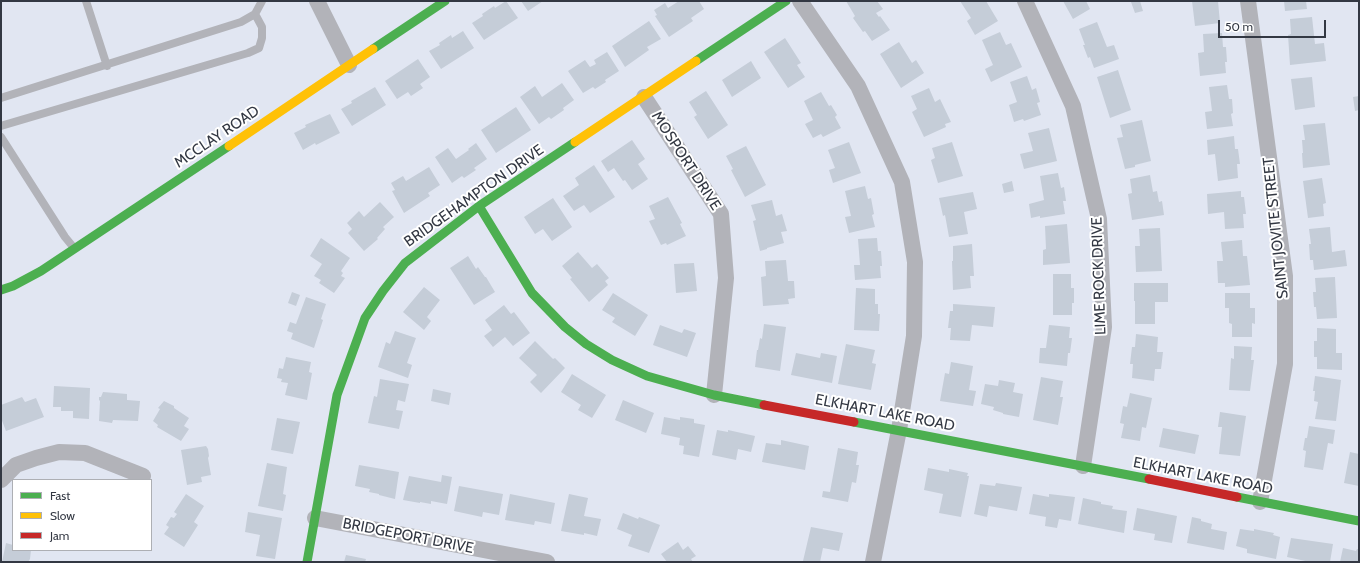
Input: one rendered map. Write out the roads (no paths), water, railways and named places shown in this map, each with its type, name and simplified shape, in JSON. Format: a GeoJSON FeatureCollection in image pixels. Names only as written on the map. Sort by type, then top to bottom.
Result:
{"type":"FeatureCollection","features":[{"type":"Feature","properties":{"kind":"street"},"geometry":{"type":"LineString","coordinates":[[317,1],[349,65]]}},
{"type":"Feature","properties":{"kind":"street","name":"MCCLAY ROAD"},"geometry":{"type":"LineString","coordinates":[[1,290],[13,286],[41,271],[75,249],[444,1]]}},
{"type":"Feature","properties":{"kind":"street","name":"BRIDGEHAMPTON DRIVE"},"geometry":{"type":"LineString","coordinates":[[307,562],[337,396],[365,318],[382,291],[405,263],[479,206],[786,1]]}},
{"type":"Feature","properties":{"kind":"street"},"geometry":{"type":"LineString","coordinates":[[800,1],[858,86],[902,182],[915,262],[914,336],[899,430],[873,562]]}},
{"type":"Feature","properties":{"kind":"street","name":"LIME ROCK DRIVE"},"geometry":{"type":"LineString","coordinates":[[1025,1],[1073,106],[1099,219],[1104,326],[1084,466]]}},
{"type":"Feature","properties":{"kind":"street","name":"SAINT JOVITE STREET"},"geometry":{"type":"LineString","coordinates":[[1248,1],[1285,276],[1285,364],[1260,502]]}},
{"type":"Feature","properties":{"kind":"street","name":"MOSPORT DRIVE"},"geometry":{"type":"LineString","coordinates":[[644,97],[721,214],[726,278],[714,395]]}},
{"type":"Feature","properties":{"kind":"street","name":"ELKHART LAKE ROAD"},"geometry":{"type":"LineString","coordinates":[[479,206],[532,293],[565,327],[586,344],[612,360],[647,376],[714,395],[1084,466],[1359,521]]}},
{"type":"Feature","properties":{"kind":"street"},"geometry":{"type":"LineString","coordinates":[[1,480],[16,465],[59,452],[85,453],[143,476]]}},
{"type":"Feature","properties":{"kind":"street","name":"BRIDGEPORT DRIVE"},"geometry":{"type":"LineString","coordinates":[[315,518],[548,562]]}},
{"type":"Feature","properties":{"kind":"lane"},"geometry":{"type":"LineString","coordinates":[[86,1],[107,66]]}},
{"type":"Feature","properties":{"kind":"lane"},"geometry":{"type":"LineString","coordinates":[[1,98],[107,66],[241,22],[255,14],[262,1]]}},
{"type":"Feature","properties":{"kind":"lane"},"geometry":{"type":"LineString","coordinates":[[1,126],[248,53],[260,48],[262,27],[255,14]]}},
{"type":"Feature","properties":{"kind":"lane"},"geometry":{"type":"LineString","coordinates":[[1,137],[65,237],[75,249]]}}]}
